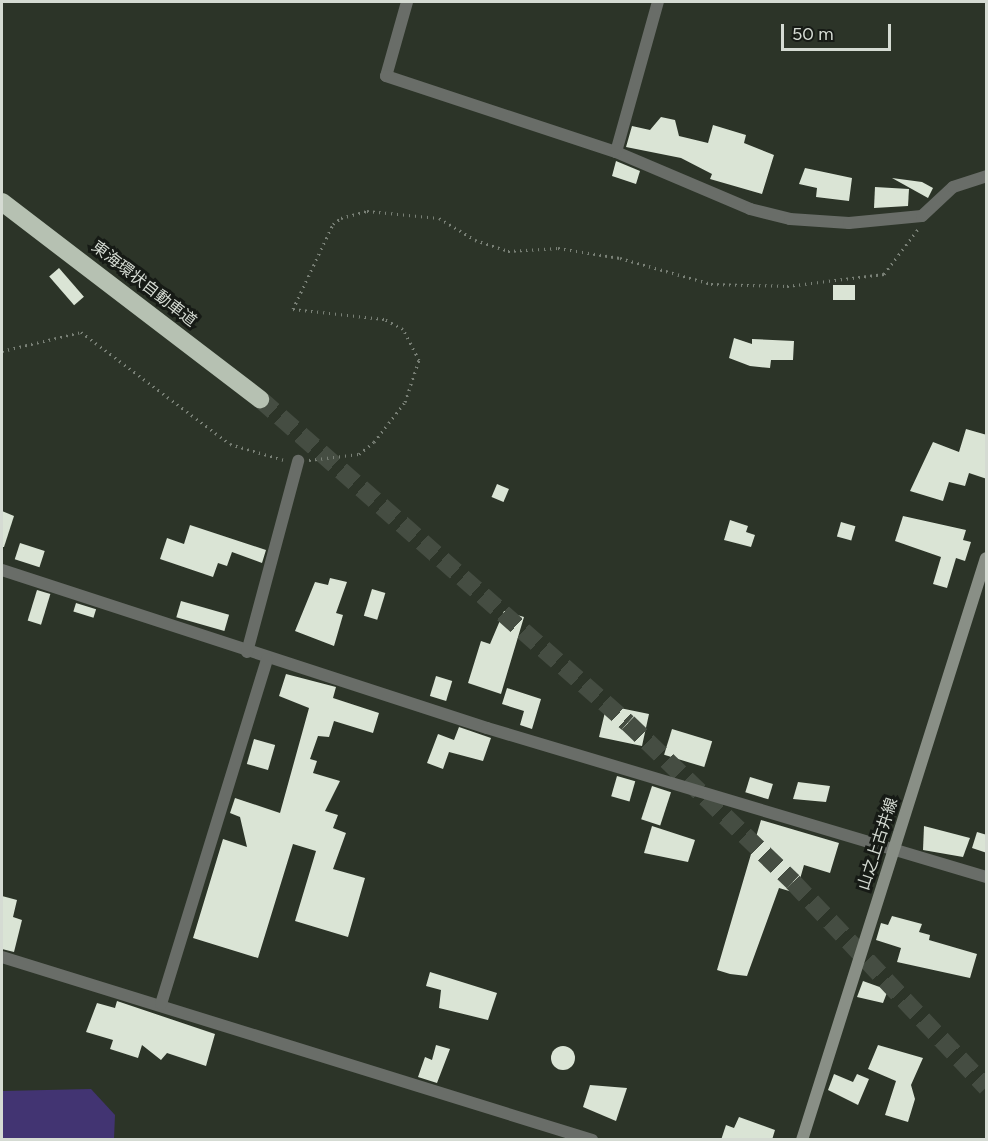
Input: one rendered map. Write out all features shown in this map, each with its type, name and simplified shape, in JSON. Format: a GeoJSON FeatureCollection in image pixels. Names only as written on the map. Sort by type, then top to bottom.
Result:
{"type":"FeatureCollection","features":[{"type":"Feature","properties":{"kind":"highway","name":"東海環状自動車道"},"geometry":{"type":"LineString","coordinates":[[2,202],[260,399]]}},
{"type":"Feature","properties":{"kind":"main road","name":"山之上古井線"},"geometry":{"type":"LineString","coordinates":[[802,1140],[987,558]]}},
{"type":"Feature","properties":{"kind":"street"},"geometry":{"type":"LineString","coordinates":[[407,2],[386,76],[616,152],[750,209],[790,219],[849,222],[922,216],[952,187],[987,176]]}},
{"type":"Feature","properties":{"kind":"street"},"geometry":{"type":"LineString","coordinates":[[616,152],[658,2]]}},
{"type":"Feature","properties":{"kind":"street"},"geometry":{"type":"LineString","coordinates":[[247,652],[298,461]]}},
{"type":"Feature","properties":{"kind":"street"},"geometry":{"type":"LineString","coordinates":[[2,570],[267,659],[987,878]]}},
{"type":"Feature","properties":{"kind":"street"},"geometry":{"type":"LineString","coordinates":[[161,1004],[267,659]]}},
{"type":"Feature","properties":{"kind":"street"},"geometry":{"type":"LineString","coordinates":[[2,957],[161,1004],[584,1138]]}},
{"type":"Feature","properties":{"kind":"path"},"geometry":{"type":"LineString","coordinates":[[2,351],[81,332],[230,444],[258,456],[298,461],[359,454],[374,442],[405,402],[419,360],[403,329],[384,319],[293,309],[333,224],[341,218],[367,211],[411,213],[439,218],[475,240],[508,251],[558,248],[620,258],[711,284],[787,286],[884,274],[922,216]]}},
{"type":"Feature","properties":{"kind":"shaded area"},"geometry":{"type":"Polygon","coordinates":[[[91,1089],[115,1115],[114,1139],[2,1139],[2,1091],[91,1089]]]}},
{"type":"Feature","properties":{"kind":"building"},"geometry":{"type":"Polygon","coordinates":[[[661,117],[675,120],[679,136],[708,143],[713,125],[746,135],[744,143],[774,155],[762,194],[710,179],[712,174],[681,158],[626,147],[632,126],[650,130],[661,117]]]}},
{"type":"Feature","properties":{"kind":"building"},"geometry":{"type":"Polygon","coordinates":[[[616,161],[640,171],[636,184],[612,176],[616,161]]]}},
{"type":"Feature","properties":{"kind":"building"},"geometry":{"type":"Polygon","coordinates":[[[805,168],[852,178],[849,201],[816,197],[817,188],[799,184],[805,168]]]}},
{"type":"Feature","properties":{"kind":"building"},"geometry":{"type":"Polygon","coordinates":[[[892,178],[922,182],[933,188],[928,198],[892,178]]]}},
{"type":"Feature","properties":{"kind":"building"},"geometry":{"type":"Polygon","coordinates":[[[875,187],[909,189],[908,206],[874,208],[875,187]]]}},
{"type":"Feature","properties":{"kind":"building"},"geometry":{"type":"Polygon","coordinates":[[[59,268],[84,297],[74,305],[49,277],[59,268]]]}},
{"type":"Feature","properties":{"kind":"building"},"geometry":{"type":"Polygon","coordinates":[[[833,285],[855,285],[855,300],[833,300],[833,285]]]}},
{"type":"Feature","properties":{"kind":"building"},"geometry":{"type":"Polygon","coordinates":[[[734,338],[752,344],[752,339],[794,341],[793,360],[771,360],[770,368],[750,366],[729,358],[734,338]]]}},
{"type":"Feature","properties":{"kind":"building"},"geometry":{"type":"Polygon","coordinates":[[[966,429],[987,435],[987,479],[969,473],[965,486],[949,482],[943,501],[910,491],[933,442],[959,452],[966,429]]]}},
{"type":"Feature","properties":{"kind":"building"},"geometry":{"type":"Polygon","coordinates":[[[497,484],[509,489],[503,502],[492,497],[497,484]]]}},
{"type":"Feature","properties":{"kind":"building"},"geometry":{"type":"Polygon","coordinates":[[[2,511],[14,516],[4,547],[2,547],[2,511]]]}},
{"type":"Feature","properties":{"kind":"building"},"geometry":{"type":"Polygon","coordinates":[[[903,516],[966,530],[963,540],[971,542],[965,561],[956,558],[947,588],[933,584],[941,557],[895,541],[903,516]]]}},
{"type":"Feature","properties":{"kind":"building"},"geometry":{"type":"Polygon","coordinates":[[[730,520],[748,526],[746,532],[755,535],[751,547],[724,540],[730,520]]]}},
{"type":"Feature","properties":{"kind":"building"},"geometry":{"type":"Polygon","coordinates":[[[841,522],[855,526],[851,541],[837,536],[841,522]]]}},
{"type":"Feature","properties":{"kind":"building"},"geometry":{"type":"Polygon","coordinates":[[[190,525],[266,550],[262,563],[232,552],[227,566],[218,563],[213,577],[160,559],[167,538],[184,544],[190,525]]]}},
{"type":"Feature","properties":{"kind":"building"},"geometry":{"type":"Polygon","coordinates":[[[20,543],[45,551],[39,567],[15,559],[20,543]]]}},
{"type":"Feature","properties":{"kind":"building"},"geometry":{"type":"Polygon","coordinates":[[[330,578],[347,582],[336,613],[343,615],[334,646],[295,631],[315,582],[328,585],[330,578]]]}},
{"type":"Feature","properties":{"kind":"building"},"geometry":{"type":"Polygon","coordinates":[[[372,589],[385,593],[377,620],[364,616],[372,589]]]}},
{"type":"Feature","properties":{"kind":"building"},"geometry":{"type":"Polygon","coordinates":[[[37,590],[50,594],[41,625],[28,621],[37,590]]]}},
{"type":"Feature","properties":{"kind":"building"},"geometry":{"type":"Polygon","coordinates":[[[181,601],[229,615],[224,631],[176,617],[181,601]]]}},
{"type":"Feature","properties":{"kind":"building"},"geometry":{"type":"Polygon","coordinates":[[[76,603],[96,609],[93,618],[73,612],[76,603]]]}},
{"type":"Feature","properties":{"kind":"building"},"geometry":{"type":"Polygon","coordinates":[[[504,611],[524,617],[501,694],[468,683],[481,641],[490,644],[504,611]]]}},
{"type":"Feature","properties":{"kind":"building"},"geometry":{"type":"Polygon","coordinates":[[[286,674],[336,687],[333,698],[379,713],[373,733],[334,721],[329,737],[318,736],[310,759],[317,761],[313,773],[340,781],[325,811],[338,815],[333,828],[346,833],[333,869],[365,878],[348,937],[295,921],[316,851],[293,844],[258,958],[193,938],[223,839],[247,847],[240,817],[230,813],[235,798],[280,813],[309,708],[279,696],[286,674]]]}},
{"type":"Feature","properties":{"kind":"building"},"geometry":{"type":"Polygon","coordinates":[[[436,676],[452,681],[446,701],[430,696],[436,676]]]}},
{"type":"Feature","properties":{"kind":"building"},"geometry":{"type":"Polygon","coordinates":[[[507,688],[541,699],[532,729],[520,725],[524,711],[502,704],[507,688]]]}},
{"type":"Feature","properties":{"kind":"building"},"geometry":{"type":"Polygon","coordinates":[[[615,707],[649,714],[642,746],[599,737],[605,712],[613,714],[615,707]]]}},
{"type":"Feature","properties":{"kind":"building"},"geometry":{"type":"Polygon","coordinates":[[[459,727],[491,738],[483,761],[449,752],[443,769],[427,763],[438,734],[454,740],[459,727]]]}},
{"type":"Feature","properties":{"kind":"building"},"geometry":{"type":"Polygon","coordinates":[[[672,729],[712,741],[704,767],[664,755],[672,729]]]}},
{"type":"Feature","properties":{"kind":"building"},"geometry":{"type":"Polygon","coordinates":[[[254,739],[275,745],[268,770],[247,764],[254,739]]]}},
{"type":"Feature","properties":{"kind":"building"},"geometry":{"type":"Polygon","coordinates":[[[617,776],[635,781],[629,801],[611,796],[617,776]]]}},
{"type":"Feature","properties":{"kind":"building"},"geometry":{"type":"Polygon","coordinates":[[[750,777],[773,784],[768,799],[745,792],[750,777]]]}},
{"type":"Feature","properties":{"kind":"building"},"geometry":{"type":"Polygon","coordinates":[[[798,782],[830,786],[826,802],[793,799],[798,782]]]}},
{"type":"Feature","properties":{"kind":"building"},"geometry":{"type":"Polygon","coordinates":[[[652,786],[671,792],[660,825],[641,819],[652,786]]]}},
{"type":"Feature","properties":{"kind":"building"},"geometry":{"type":"Polygon","coordinates":[[[761,820],[839,843],[830,873],[804,865],[796,893],[779,888],[747,976],[730,974],[717,970],[761,820]]]}},
{"type":"Feature","properties":{"kind":"building"},"geometry":{"type":"Polygon","coordinates":[[[652,826],[695,840],[688,862],[644,853],[652,826]]]}},
{"type":"Feature","properties":{"kind":"building"},"geometry":{"type":"Polygon","coordinates":[[[924,826],[970,838],[963,857],[923,850],[924,826]]]}},
{"type":"Feature","properties":{"kind":"building"},"geometry":{"type":"Polygon","coordinates":[[[977,832],[987,835],[987,853],[972,848],[977,832]]]}},
{"type":"Feature","properties":{"kind":"building"},"geometry":{"type":"Polygon","coordinates":[[[2,896],[17,900],[13,917],[22,920],[14,952],[2,949],[2,896]]]}},
{"type":"Feature","properties":{"kind":"building"},"geometry":{"type":"Polygon","coordinates":[[[892,916],[922,924],[919,932],[930,935],[929,940],[977,954],[970,978],[897,962],[901,948],[876,940],[881,923],[888,925],[892,916]]]}},
{"type":"Feature","properties":{"kind":"building"},"geometry":{"type":"Polygon","coordinates":[[[430,972],[497,993],[488,1020],[439,1008],[441,990],[426,986],[430,972]]]}},
{"type":"Feature","properties":{"kind":"building"},"geometry":{"type":"Polygon","coordinates":[[[863,981],[888,990],[883,1003],[857,997],[863,981]]]}},
{"type":"Feature","properties":{"kind":"building"},"geometry":{"type":"Polygon","coordinates":[[[117,1001],[215,1034],[206,1066],[167,1053],[161,1060],[142,1045],[138,1058],[110,1049],[113,1040],[86,1032],[97,1003],[115,1008],[117,1001]]]}},
{"type":"Feature","properties":{"kind":"building"},"geometry":{"type":"Polygon","coordinates":[[[436,1045],[450,1049],[437,1083],[418,1077],[425,1057],[432,1060],[436,1045]]]}},
{"type":"Feature","properties":{"kind":"building"},"geometry":{"type":"Polygon","coordinates":[[[878,1045],[923,1058],[911,1085],[915,1099],[908,1122],[885,1115],[896,1081],[868,1069],[878,1045]]]}},
{"type":"Feature","properties":{"kind":"building"},"geometry":{"type":"Polygon","coordinates":[[[563,1046],[572,1049],[575,1058],[572,1067],[563,1070],[554,1067],[551,1058],[554,1049],[563,1046]]]}},
{"type":"Feature","properties":{"kind":"building"},"geometry":{"type":"Polygon","coordinates":[[[834,1074],[853,1082],[857,1074],[869,1079],[858,1105],[828,1090],[834,1074]]]}},
{"type":"Feature","properties":{"kind":"building"},"geometry":{"type":"Polygon","coordinates":[[[590,1085],[627,1088],[616,1121],[583,1107],[590,1085]]]}},
{"type":"Feature","properties":{"kind":"building"},"geometry":{"type":"Polygon","coordinates":[[[739,1117],[775,1130],[772,1140],[721,1140],[726,1125],[734,1128],[739,1117]]]}},
{"type":"Feature","properties":{"kind":"tunnel"},"geometry":{"type":"LineString","coordinates":[[260,399],[628,723],[793,882],[986,1087]]}}]}
